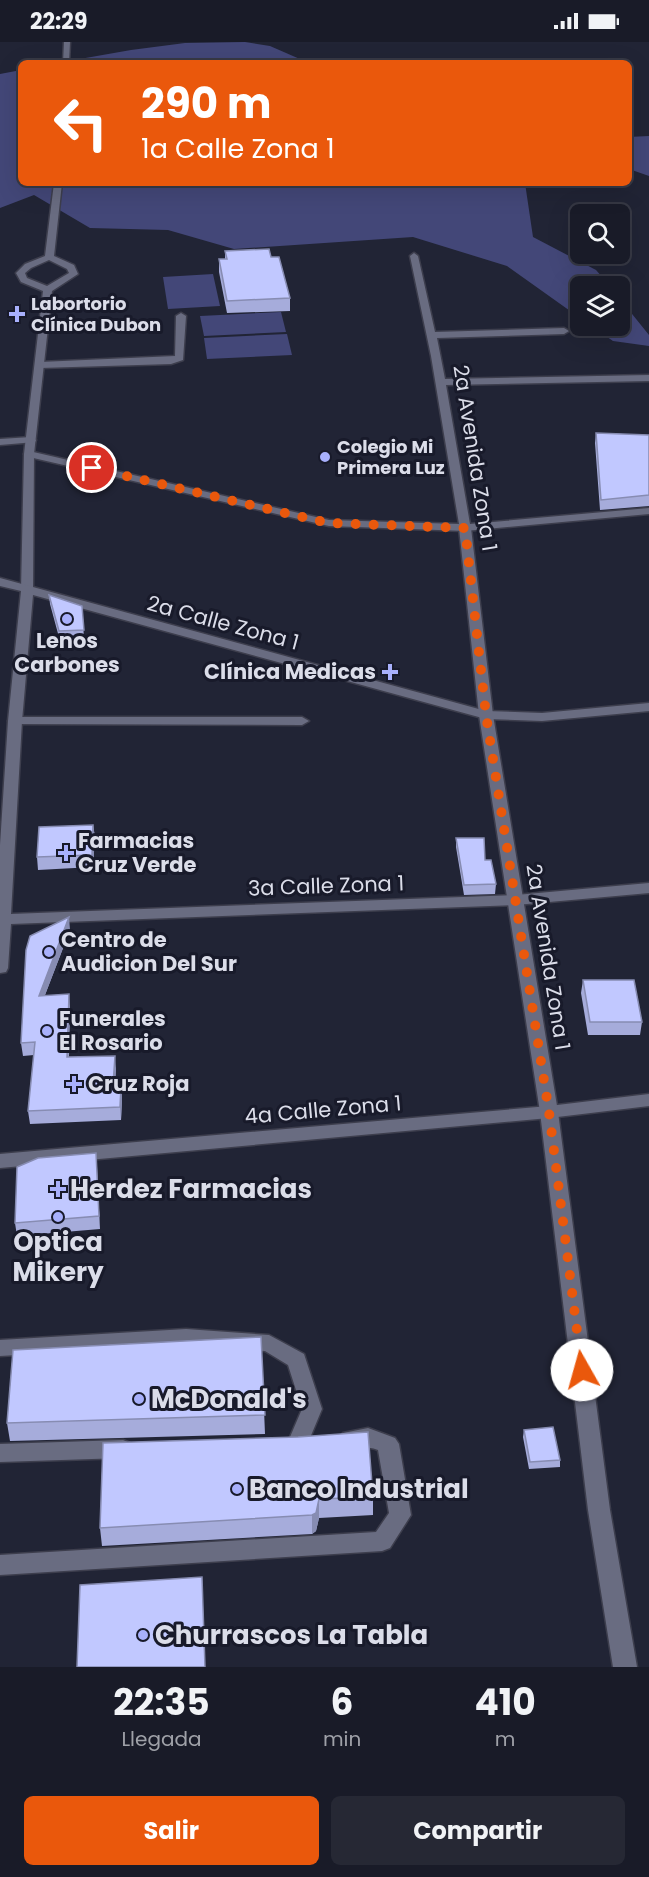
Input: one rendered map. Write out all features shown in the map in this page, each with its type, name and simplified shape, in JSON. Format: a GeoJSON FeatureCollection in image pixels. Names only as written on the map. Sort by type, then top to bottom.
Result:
{"type":"FeatureCollection","features":[{"type":"Feature","properties":{"kind":"street"},"geometry":{"type":"LineString","coordinates":[[66,60],[67,42]]}},
{"type":"Feature","properties":{"kind":"street"},"geometry":{"type":"LineString","coordinates":[[49,257],[58,186]]}},
{"type":"Feature","properties":{"kind":"street","name":"2a Avenida Zona 1"},"geometry":{"type":"LineString","coordinates":[[414,256],[440,382],[465,528],[486,715],[549,1112],[599,1510],[625,1667]]}},
{"type":"Feature","properties":{"kind":"street"},"geometry":{"type":"LineString","coordinates":[[49,257],[66,264],[73,270],[70,278],[51,288],[24,280],[20,273],[28,266],[49,257]]}},
{"type":"Feature","properties":{"kind":"street"},"geometry":{"type":"LineString","coordinates":[[0,968],[4,919],[5,830],[27,590],[29,454],[51,288]]}},
{"type":"Feature","properties":{"kind":"street"},"geometry":{"type":"LineString","coordinates":[[40,365],[171,361],[180,358],[181,316]]}},
{"type":"Feature","properties":{"kind":"street"},"geometry":{"type":"LineString","coordinates":[[431,335],[564,331]]}},
{"type":"Feature","properties":{"kind":"street"},"geometry":{"type":"LineString","coordinates":[[440,382],[649,378]]}},
{"type":"Feature","properties":{"kind":"street"},"geometry":{"type":"LineString","coordinates":[[0,441],[31,440]]}},
{"type":"Feature","properties":{"kind":"street"},"geometry":{"type":"LineString","coordinates":[[29,454],[328,523],[465,528],[649,511]]}},
{"type":"Feature","properties":{"kind":"street","name":"2a Calle Zona 1"},"geometry":{"type":"LineString","coordinates":[[0,582],[486,715],[542,717],[649,707]]}},
{"type":"Feature","properties":{"kind":"street"},"geometry":{"type":"LineString","coordinates":[[15,721],[302,721]]}},
{"type":"Feature","properties":{"kind":"street","name":"3a Calle Zona 1"},"geometry":{"type":"LineString","coordinates":[[4,919],[516,900],[649,888]]}},
{"type":"Feature","properties":{"kind":"street","name":"4a Calle Zona 1"},"geometry":{"type":"LineString","coordinates":[[0,1161],[549,1112],[649,1100]]}},
{"type":"Feature","properties":{"kind":"street"},"geometry":{"type":"LineString","coordinates":[[0,1348],[186,1337],[268,1343],[297,1360],[312,1408],[298,1444]]}},
{"type":"Feature","properties":{"kind":"street"},"geometry":{"type":"LineString","coordinates":[[0,1565],[382,1541],[400,1515],[388,1444],[368,1437],[274,1444]]}},
{"type":"Feature","properties":{"kind":"street"},"geometry":{"type":"LineString","coordinates":[[0,1453],[143,1448]]}},
{"type":"Feature","properties":{"kind":"shaded area"},"geometry":{"type":"Polygon","coordinates":[[[245,42],[270,46],[302,60],[74,60],[185,43],[245,42]]]}},
{"type":"Feature","properties":{"kind":"shaded area"},"geometry":{"type":"Polygon","coordinates":[[[18,71],[18,186],[525,186],[533,237],[570,256],[570,264],[585,264],[596,270],[601,276],[570,276],[570,311],[507,266],[413,237],[234,249],[168,230],[90,228],[34,195],[0,208],[0,74],[18,71]]]}},
{"type":"Feature","properties":{"kind":"shaded area"},"geometry":{"type":"Polygon","coordinates":[[[649,136],[649,176],[632,170],[632,137],[649,136]]]}},
{"type":"Feature","properties":{"kind":"shaded area"},"geometry":{"type":"Polygon","coordinates":[[[213,274],[220,306],[168,309],[163,277],[213,274]]]}},
{"type":"Feature","properties":{"kind":"shaded area"},"geometry":{"type":"Polygon","coordinates":[[[630,311],[649,335],[649,346],[613,341],[606,336],[630,336],[630,311]]]}},
{"type":"Feature","properties":{"kind":"shaded area"},"geometry":{"type":"Polygon","coordinates":[[[281,312],[286,332],[204,336],[200,316],[281,312]]]}},
{"type":"Feature","properties":{"kind":"shaded area"},"geometry":{"type":"Polygon","coordinates":[[[287,334],[292,355],[207,359],[204,338],[287,334]]]}},
{"type":"Feature","properties":{"kind":"building"},"geometry":{"type":"Polygon","coordinates":[[[269,249],[271,257],[279,257],[290,298],[227,301],[219,259],[227,259],[225,251],[269,249]]]}},
{"type":"Feature","properties":{"kind":"building"},"geometry":{"type":"Polygon","coordinates":[[[596,433],[649,435],[649,495],[601,500],[596,433]]]}},
{"type":"Feature","properties":{"kind":"building"},"geometry":{"type":"Polygon","coordinates":[[[49,595],[82,606],[84,630],[59,631],[49,595]]]}},
{"type":"Feature","properties":{"kind":"building"},"geometry":{"type":"Polygon","coordinates":[[[93,825],[92,855],[37,857],[39,827],[93,825]]]}},
{"type":"Feature","properties":{"kind":"building"},"geometry":{"type":"Polygon","coordinates":[[[456,838],[484,838],[485,860],[491,860],[496,884],[464,885],[456,838]]]}},
{"type":"Feature","properties":{"kind":"building"},"geometry":{"type":"Polygon","coordinates":[[[69,917],[39,996],[69,994],[67,1057],[115,1056],[113,1085],[121,1086],[120,1107],[28,1111],[35,1042],[21,1043],[26,950],[30,936],[69,917]]]}},
{"type":"Feature","properties":{"kind":"building"},"geometry":{"type":"Polygon","coordinates":[[[583,980],[634,980],[642,1022],[590,1022],[583,980]]]}},
{"type":"Feature","properties":{"kind":"building"},"geometry":{"type":"Polygon","coordinates":[[[96,1153],[99,1216],[15,1223],[17,1167],[38,1158],[96,1153]]]}},
{"type":"Feature","properties":{"kind":"building","name":"McDonald's"},"geometry":{"type":"Polygon","coordinates":[[[261,1337],[265,1415],[7,1423],[13,1350],[261,1337]]]}},
{"type":"Feature","properties":{"kind":"building"},"geometry":{"type":"Polygon","coordinates":[[[553,1427],[560,1460],[530,1462],[524,1430],[553,1427]]]}},
{"type":"Feature","properties":{"kind":"building","name":"Banco Industrial"},"geometry":{"type":"Polygon","coordinates":[[[368,1432],[373,1497],[319,1499],[316,1513],[312,1515],[100,1528],[103,1443],[298,1437],[368,1432]]]}},
{"type":"Feature","properties":{"kind":"building","name":"Churrascos La Tabla"},"geometry":{"type":"Polygon","coordinates":[[[202,1577],[205,1667],[77,1667],[80,1585],[202,1577]]]}},
{"type":"Feature","properties":{"kind":"place","name":"Labortorio Clínica Dubon"},"geometry":{"type":"Point","coordinates":[17,314]}},
{"type":"Feature","properties":{"kind":"place","name":"Colegio Mi Primera Luz"},"geometry":{"type":"Point","coordinates":[325,457]}},
{"type":"Feature","properties":{"kind":"place","name":"Lenos Carbones"},"geometry":{"type":"Point","coordinates":[67,619]}},
{"type":"Feature","properties":{"kind":"place","name":"Clínica Medicas"},"geometry":{"type":"Point","coordinates":[390,672]}},
{"type":"Feature","properties":{"kind":"place","name":"Farmacias Cruz Verde"},"geometry":{"type":"Point","coordinates":[66,853]}},
{"type":"Feature","properties":{"kind":"place","name":"Centro de Audicion Del Sur"},"geometry":{"type":"Point","coordinates":[49,952]}},
{"type":"Feature","properties":{"kind":"place","name":"Funerales El Rosario"},"geometry":{"type":"Point","coordinates":[47,1031]}},
{"type":"Feature","properties":{"kind":"place","name":"Cruz Roja"},"geometry":{"type":"Point","coordinates":[74,1084]}},
{"type":"Feature","properties":{"kind":"place","name":"Herdez Farmacias"},"geometry":{"type":"Point","coordinates":[58,1189]}},
{"type":"Feature","properties":{"kind":"place","name":"Optica Mikery"},"geometry":{"type":"Point","coordinates":[58,1217]}},
{"type":"Feature","properties":{"kind":"place","name":"McDonald's"},"geometry":{"type":"Point","coordinates":[139,1399]}},
{"type":"Feature","properties":{"kind":"place","name":"Banco Industrial"},"geometry":{"type":"Point","coordinates":[237,1489]}},
{"type":"Feature","properties":{"kind":"place","name":"Churrascos La Tabla"},"geometry":{"type":"Point","coordinates":[143,1635]}},
{"type":"Feature","properties":{"kind":"route"},"geometry":{"type":"LineString","coordinates":[[92,468],[328,523],[465,528],[486,715],[549,1112],[582,1370]]}}]}
